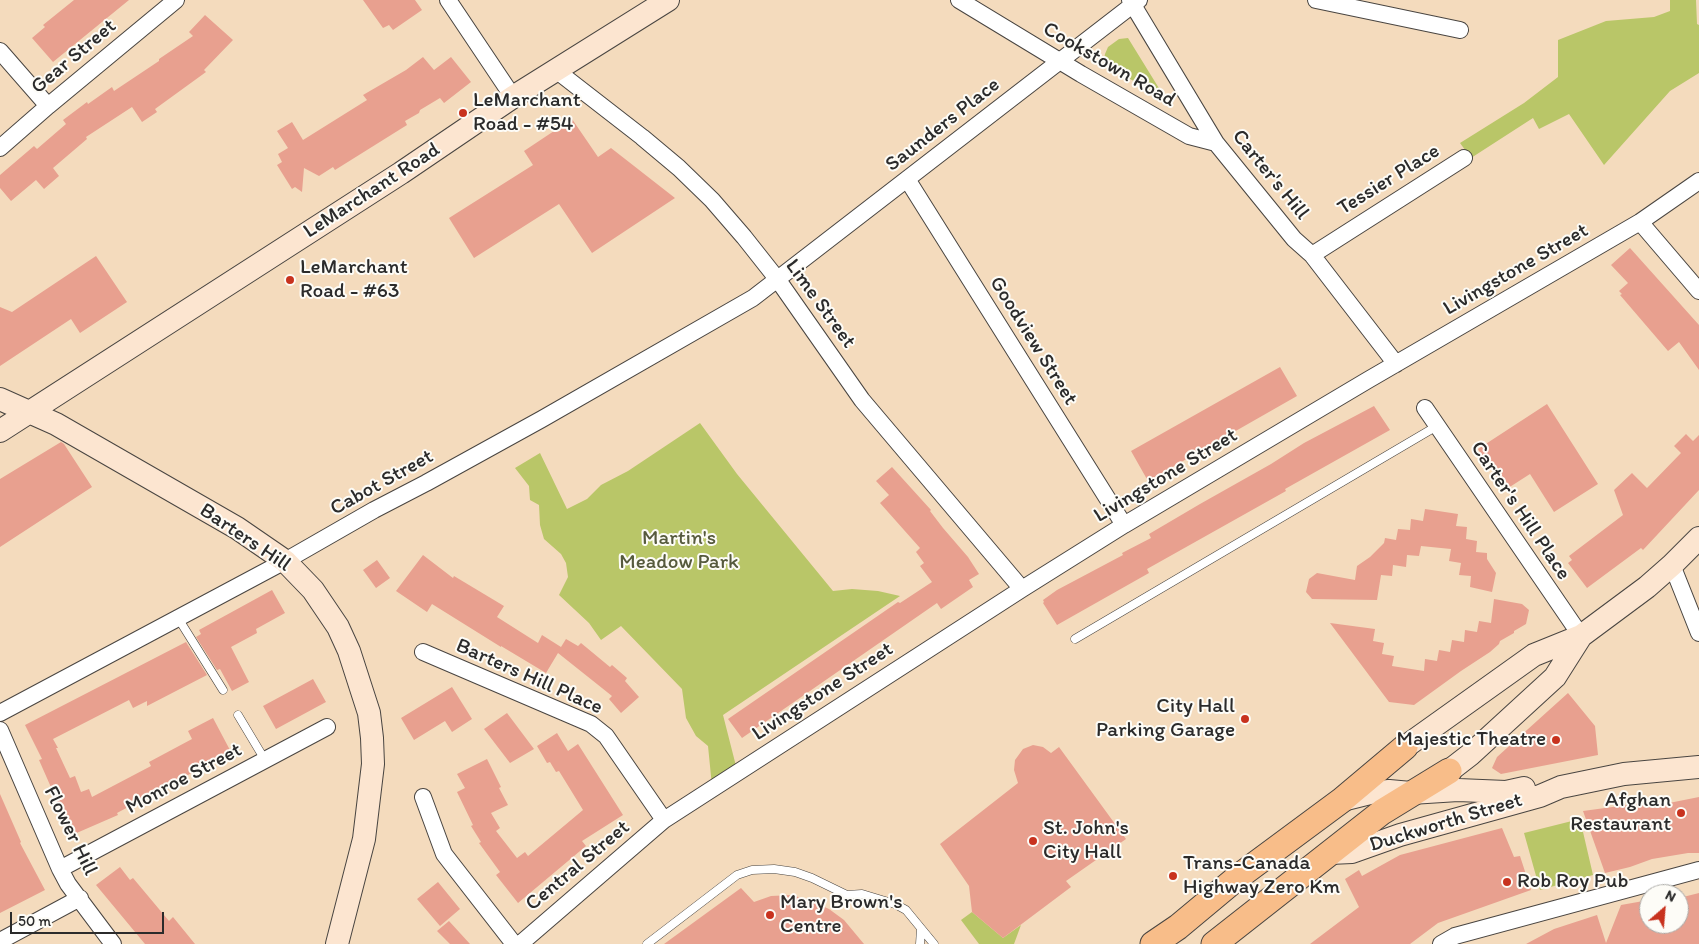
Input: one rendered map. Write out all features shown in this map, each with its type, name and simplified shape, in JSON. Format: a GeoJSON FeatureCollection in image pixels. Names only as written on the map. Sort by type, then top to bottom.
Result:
{"type":"FeatureCollection","features":[{"type":"Feature","properties":{"kind":"main road","name":"LeMarchant Road"},"geometry":{"type":"LineString","coordinates":[[0,431],[401,173],[513,97],[668,0]]}},
{"type":"Feature","properties":{"kind":"main road","name":"Barters Hill"},"geometry":{"type":"LineString","coordinates":[[0,399],[56,424],[229,523],[285,561],[313,590],[338,627],[350,651],[369,714],[373,764],[364,839],[337,944]]}},
{"type":"Feature","properties":{"kind":"main road"},"geometry":{"type":"LineString","coordinates":[[1153,944],[1178,927],[1238,877],[1342,800],[1405,747],[1534,655],[1581,636],[1647,587],[1699,538]]}},
{"type":"Feature","properties":{"kind":"main road"},"geometry":{"type":"LineString","coordinates":[[1214,944],[1382,812],[1449,771],[1471,754],[1555,677],[1581,636]]}},
{"type":"Feature","properties":{"kind":"main road","name":"Duckworth Street"},"geometry":{"type":"LineString","coordinates":[[1330,852],[1352,852],[1400,835],[1540,796],[1561,787],[1624,774],[1699,767]]}},
{"type":"Feature","properties":{"kind":"main road","name":"Duckworth Street"},"geometry":{"type":"LineString","coordinates":[[1342,800],[1370,793],[1389,791],[1412,793],[1458,790],[1506,792],[1532,787],[1561,787]]}},
{"type":"Feature","properties":{"kind":"street","name":"Gear Street"},"geometry":{"type":"LineString","coordinates":[[0,148],[176,0]]}},
{"type":"Feature","properties":{"kind":"street"},"geometry":{"type":"LineString","coordinates":[[448,0],[513,97]]}},
{"type":"Feature","properties":{"kind":"street","name":"Cookstown Road"},"geometry":{"type":"LineString","coordinates":[[958,0],[1189,136],[1216,143]]}},
{"type":"Feature","properties":{"kind":"street"},"geometry":{"type":"LineString","coordinates":[[1316,0],[1460,30]]}},
{"type":"Feature","properties":{"kind":"street","name":"Saunders Place"},"geometry":{"type":"LineString","coordinates":[[778,280],[1061,62],[1134,2]]}},
{"type":"Feature","properties":{"kind":"street","name":"Carter's Hill"},"geometry":{"type":"LineString","coordinates":[[1134,2],[1216,143],[1294,239],[1312,255],[1396,364]]}},
{"type":"Feature","properties":{"kind":"street"},"geometry":{"type":"LineString","coordinates":[[0,51],[48,106]]}},
{"type":"Feature","properties":{"kind":"street","name":"Lime Street"},"geometry":{"type":"LineString","coordinates":[[556,71],[642,137],[679,168],[712,200],[778,280],[862,400],[1022,589]]}},
{"type":"Feature","properties":{"kind":"street","name":"Tessier Place"},"geometry":{"type":"LineString","coordinates":[[1312,255],[1464,158]]}},
{"type":"Feature","properties":{"kind":"street","name":"Goodview Street"},"geometry":{"type":"LineString","coordinates":[[907,179],[1124,525]]}},
{"type":"Feature","properties":{"kind":"street","name":"Livingstone Street"},"geometry":{"type":"LineString","coordinates":[[664,820],[1124,525],[1640,222],[1699,181]]}},
{"type":"Feature","properties":{"kind":"street"},"geometry":{"type":"LineString","coordinates":[[1640,222],[1699,291]]}},
{"type":"Feature","properties":{"kind":"street","name":"Cabot Street"},"geometry":{"type":"LineString","coordinates":[[0,713],[285,561],[374,510],[542,420],[753,298],[778,280]]}},
{"type":"Feature","properties":{"kind":"street","name":"Carter's Hill Place"},"geometry":{"type":"LineString","coordinates":[[1425,408],[1581,636]]}},
{"type":"Feature","properties":{"kind":"street"},"geometry":{"type":"LineString","coordinates":[[1672,565],[1699,633]]}},
{"type":"Feature","properties":{"kind":"street","name":"Barters Hill Place"},"geometry":{"type":"LineString","coordinates":[[423,652],[590,724],[606,736],[664,820]]}},
{"type":"Feature","properties":{"kind":"street","name":"Monroe Street"},"geometry":{"type":"LineString","coordinates":[[60,869],[327,727]]}},
{"type":"Feature","properties":{"kind":"street","name":"Flower Hill"},"geometry":{"type":"LineString","coordinates":[[0,730],[60,869],[68,884],[113,944]]}},
{"type":"Feature","properties":{"kind":"street"},"geometry":{"type":"LineString","coordinates":[[423,797],[444,854],[514,944]]}},
{"type":"Feature","properties":{"kind":"street","name":"Central Street"},"geometry":{"type":"LineString","coordinates":[[520,944],[664,820]]}},
{"type":"Feature","properties":{"kind":"street"},"geometry":{"type":"LineString","coordinates":[[1441,944],[1454,936],[1699,870]]}},
{"type":"Feature","properties":{"kind":"street"},"geometry":{"type":"LineString","coordinates":[[0,941],[80,898]]}},
{"type":"Feature","properties":{"kind":"lane"},"geometry":{"type":"LineString","coordinates":[[1075,638],[1437,426]]}},
{"type":"Feature","properties":{"kind":"lane"},"geometry":{"type":"LineString","coordinates":[[178,618],[223,690]]}},
{"type":"Feature","properties":{"kind":"lane"},"geometry":{"type":"LineString","coordinates":[[238,715],[265,760]]}},
{"type":"Feature","properties":{"kind":"lane"},"geometry":{"type":"LineString","coordinates":[[647,944],[737,875],[752,870],[774,869],[795,872],[812,878],[847,895],[862,894],[896,904],[906,910],[934,944]]}},
{"type":"Feature","properties":{"kind":"lane"},"geometry":{"type":"LineString","coordinates":[[920,944],[922,929]]}},
{"type":"Feature","properties":{"kind":"green space"},"geometry":{"type":"Polygon","coordinates":[[[1670,0],[1696,0],[1697,24],[1699,25],[1699,73],[1670,91],[1604,165],[1569,114],[1539,129],[1533,118],[1471,158],[1460,143],[1524,103],[1558,77],[1558,40],[1606,21],[1654,17],[1670,11],[1670,0]]]}},
{"type":"Feature","properties":{"kind":"green space"},"geometry":{"type":"Polygon","coordinates":[[[1128,38],[1165,98],[1108,67],[1104,60],[1108,47],[1119,39],[1128,38]]]}},
{"type":"Feature","properties":{"kind":"green space","name":"Martin's Meadow Park"},"geometry":{"type":"Polygon","coordinates":[[[700,423],[737,474],[833,591],[852,589],[878,591],[900,596],[723,715],[736,766],[712,786],[708,746],[696,736],[686,718],[682,689],[621,626],[601,640],[589,623],[559,595],[568,577],[566,563],[561,554],[544,539],[540,525],[539,505],[530,500],[529,486],[515,468],[540,453],[567,509],[587,499],[601,485],[628,471],[700,423]]]}},
{"type":"Feature","properties":{"kind":"green space"},"geometry":{"type":"Polygon","coordinates":[[[1580,819],[1593,875],[1540,890],[1524,833],[1580,819]]]}},
{"type":"Feature","properties":{"kind":"green space"},"geometry":{"type":"Polygon","coordinates":[[[972,912],[1003,938],[1021,925],[1014,944],[979,944],[961,920],[972,912]]]}},
{"type":"Feature","properties":{"kind":"building"},"geometry":{"type":"Polygon","coordinates":[[[74,0],[129,0],[53,62],[32,38],[45,27],[43,25],[74,0]]]}},
{"type":"Feature","properties":{"kind":"building"},"geometry":{"type":"Polygon","coordinates":[[[363,0],[415,0],[422,10],[393,30],[389,25],[383,28],[363,0]]]}},
{"type":"Feature","properties":{"kind":"building"},"geometry":{"type":"Polygon","coordinates":[[[205,15],[233,40],[204,70],[206,72],[155,109],[157,112],[142,122],[132,107],[86,137],[87,139],[53,168],[59,176],[44,189],[36,180],[11,201],[0,188],[0,175],[34,146],[37,149],[66,124],[63,120],[87,102],[88,104],[112,87],[114,91],[193,36],[189,32],[205,15]]]}},
{"type":"Feature","properties":{"kind":"building"},"geometry":{"type":"Polygon","coordinates":[[[423,57],[434,70],[451,57],[471,82],[444,103],[440,98],[420,110],[419,113],[405,121],[407,125],[335,170],[333,167],[319,176],[304,168],[302,192],[295,187],[292,189],[277,165],[282,162],[278,154],[288,148],[277,131],[292,122],[303,140],[367,100],[363,95],[406,70],[423,57]]]}},
{"type":"Feature","properties":{"kind":"building"},"geometry":{"type":"Polygon","coordinates":[[[572,119],[598,157],[611,148],[675,198],[592,253],[559,204],[474,258],[449,218],[533,165],[524,151],[572,119]]]}},
{"type":"Feature","properties":{"kind":"building"},"geometry":{"type":"Polygon","coordinates":[[[1630,248],[1699,325],[1699,370],[1679,342],[1668,351],[1620,295],[1622,294],[1619,291],[1628,283],[1611,265],[1630,248]]]}},
{"type":"Feature","properties":{"kind":"building"},"geometry":{"type":"Polygon","coordinates":[[[96,256],[127,302],[80,333],[71,319],[0,366],[0,307],[12,312],[96,256]]]}},
{"type":"Feature","properties":{"kind":"building"},"geometry":{"type":"Polygon","coordinates":[[[1280,367],[1297,396],[1148,481],[1131,451],[1280,367]]]}},
{"type":"Feature","properties":{"kind":"building"},"geometry":{"type":"Polygon","coordinates":[[[1547,404],[1598,484],[1554,512],[1530,474],[1505,490],[1478,449],[1547,404]]]}},
{"type":"Feature","properties":{"kind":"building"},"geometry":{"type":"Polygon","coordinates":[[[1374,406],[1390,430],[1147,569],[1149,573],[1057,625],[1043,600],[1057,590],[1123,555],[1122,553],[1151,538],[1149,534],[1304,443],[1374,406]]]}},
{"type":"Feature","properties":{"kind":"building"},"geometry":{"type":"Polygon","coordinates":[[[1686,434],[1693,441],[1699,435],[1699,490],[1643,550],[1641,548],[1587,588],[1568,563],[1572,560],[1569,556],[1623,515],[1614,490],[1632,473],[1647,488],[1681,453],[1674,446],[1686,434]]]}},
{"type":"Feature","properties":{"kind":"building"},"geometry":{"type":"Polygon","coordinates":[[[61,442],[92,487],[0,547],[0,479],[61,442]]]}},
{"type":"Feature","properties":{"kind":"building"},"geometry":{"type":"Polygon","coordinates":[[[892,467],[931,510],[943,528],[968,557],[979,574],[969,580],[973,587],[941,609],[937,603],[742,738],[728,719],[898,602],[900,603],[932,582],[920,566],[924,563],[916,552],[920,548],[880,503],[889,495],[876,481],[892,467]]]}},
{"type":"Feature","properties":{"kind":"building"},"geometry":{"type":"Polygon","coordinates":[[[1425,509],[1458,514],[1456,526],[1467,527],[1466,539],[1477,541],[1476,552],[1487,553],[1487,559],[1496,573],[1492,592],[1470,587],[1471,576],[1459,575],[1461,563],[1449,561],[1451,549],[1421,546],[1419,556],[1407,555],[1406,567],[1393,565],[1392,576],[1381,575],[1377,600],[1312,599],[1306,592],[1309,579],[1317,573],[1355,580],[1357,566],[1370,557],[1384,543],[1385,538],[1396,540],[1398,529],[1410,530],[1411,519],[1423,521],[1425,509]]]}},
{"type":"Feature","properties":{"kind":"building"},"geometry":{"type":"Polygon","coordinates":[[[423,555],[453,578],[454,576],[504,606],[497,617],[538,643],[542,635],[561,647],[566,639],[578,646],[581,643],[610,667],[612,665],[627,678],[625,681],[639,697],[621,713],[609,699],[612,696],[558,653],[546,673],[432,604],[427,612],[396,591],[423,555]]]}},
{"type":"Feature","properties":{"kind":"building"},"geometry":{"type":"Polygon","coordinates":[[[377,560],[390,578],[376,588],[363,570],[377,560]]]}},
{"type":"Feature","properties":{"kind":"building"},"geometry":{"type":"Polygon","coordinates":[[[272,590],[285,613],[256,629],[257,633],[231,647],[249,682],[232,691],[220,669],[217,670],[196,637],[201,634],[199,630],[272,590]]]}},
{"type":"Feature","properties":{"kind":"building"},"geometry":{"type":"Polygon","coordinates":[[[1494,599],[1522,604],[1529,610],[1526,624],[1500,641],[1490,652],[1414,705],[1389,702],[1330,623],[1375,629],[1373,641],[1384,643],[1382,654],[1394,656],[1392,666],[1424,671],[1425,659],[1437,661],[1439,650],[1450,652],[1452,640],[1464,642],[1465,630],[1477,632],[1479,621],[1491,623],[1494,599]]]}},
{"type":"Feature","properties":{"kind":"building"},"geometry":{"type":"Polygon","coordinates":[[[186,642],[207,675],[147,706],[147,701],[133,708],[129,700],[53,739],[58,748],[56,748],[70,778],[75,776],[81,792],[89,789],[92,797],[151,766],[149,762],[192,739],[188,731],[213,718],[231,752],[117,813],[118,815],[72,835],[39,760],[42,759],[25,725],[186,642]]]}},
{"type":"Feature","properties":{"kind":"building"},"geometry":{"type":"Polygon","coordinates":[[[313,679],[326,702],[276,729],[263,706],[313,679]]]}},
{"type":"Feature","properties":{"kind":"building"},"geometry":{"type":"Polygon","coordinates":[[[452,687],[472,719],[452,732],[445,721],[414,740],[401,718],[452,687]]]}},
{"type":"Feature","properties":{"kind":"building","name":"Majestic Theatre"},"geometry":{"type":"Polygon","coordinates":[[[1568,693],[1595,726],[1598,755],[1501,774],[1492,768],[1497,757],[1568,693]]]}},
{"type":"Feature","properties":{"kind":"building"},"geometry":{"type":"Polygon","coordinates":[[[507,713],[534,749],[510,763],[484,729],[507,713]]]}},
{"type":"Feature","properties":{"kind":"building"},"geometry":{"type":"Polygon","coordinates":[[[557,733],[568,751],[578,744],[623,815],[582,841],[586,846],[518,903],[496,875],[500,872],[479,843],[481,842],[471,826],[473,825],[457,792],[465,788],[457,774],[487,759],[508,805],[491,813],[500,828],[496,831],[517,858],[525,852],[528,856],[583,810],[559,771],[556,772],[550,762],[547,763],[537,746],[557,733]]]}},
{"type":"Feature","properties":{"kind":"building","name":"St. John's City Hall"},"geometry":{"type":"Polygon","coordinates":[[[1033,745],[1043,747],[1051,753],[1059,747],[1126,839],[1066,881],[1071,887],[1003,938],[972,912],[969,886],[940,844],[1018,783],[1014,770],[1015,760],[1023,749],[1033,745]]]}},
{"type":"Feature","properties":{"kind":"building"},"geometry":{"type":"Polygon","coordinates":[[[0,794],[20,843],[45,890],[0,913],[0,794]]]}},
{"type":"Feature","properties":{"kind":"building"},"geometry":{"type":"Polygon","coordinates":[[[1699,797],[1699,853],[1652,859],[1605,873],[1583,811],[1642,803],[1642,805],[1669,803],[1699,797]]]}},
{"type":"Feature","properties":{"kind":"building"},"geometry":{"type":"Polygon","coordinates":[[[1502,828],[1514,857],[1520,856],[1531,890],[1438,923],[1410,944],[1310,944],[1359,907],[1345,879],[1359,870],[1362,876],[1400,855],[1502,828]]]}},
{"type":"Feature","properties":{"kind":"building"},"geometry":{"type":"Polygon","coordinates":[[[120,867],[130,880],[133,878],[169,921],[173,917],[195,944],[145,944],[96,885],[120,867]]]}},
{"type":"Feature","properties":{"kind":"building"},"geometry":{"type":"Polygon","coordinates":[[[438,882],[460,909],[440,926],[417,899],[438,882]]]}},
{"type":"Feature","properties":{"kind":"building","name":"Mary Brown's Centre"},"geometry":{"type":"Polygon","coordinates":[[[741,888],[754,902],[771,896],[792,895],[829,909],[844,920],[864,944],[664,944],[741,888]]]}},
{"type":"Feature","properties":{"kind":"building"},"geometry":{"type":"Polygon","coordinates":[[[1699,893],[1699,944],[1526,944],[1554,929],[1597,915],[1606,943],[1621,905],[1639,902],[1639,934],[1689,934],[1689,896],[1699,893]]]}},
{"type":"Feature","properties":{"kind":"building"},"geometry":{"type":"Polygon","coordinates":[[[449,921],[470,944],[450,944],[437,931],[449,921]]]}},
{"type":"Feature","properties":{"kind":"place","name":"LeMarchant Road - #54"},"geometry":{"type":"Point","coordinates":[463,113]}},
{"type":"Feature","properties":{"kind":"place","name":"LeMarchant Road - #63"},"geometry":{"type":"Point","coordinates":[290,280]}},
{"type":"Feature","properties":{"kind":"place","name":"City Hall Parking Garage"},"geometry":{"type":"Point","coordinates":[1245,719]}},
{"type":"Feature","properties":{"kind":"place","name":"Majestic Theatre"},"geometry":{"type":"Point","coordinates":[1556,740]}},
{"type":"Feature","properties":{"kind":"place","name":"Afghan Restaurant"},"geometry":{"type":"Point","coordinates":[1681,813]}},
{"type":"Feature","properties":{"kind":"place","name":"St. John's City Hall"},"geometry":{"type":"Point","coordinates":[1033,841]}},
{"type":"Feature","properties":{"kind":"place","name":"Trans-Canada Highway Zero Km"},"geometry":{"type":"Point","coordinates":[1173,876]}},
{"type":"Feature","properties":{"kind":"place","name":"Rob Roy Pub"},"geometry":{"type":"Point","coordinates":[1507,882]}},
{"type":"Feature","properties":{"kind":"place","name":"Mary Brown's Centre"},"geometry":{"type":"Point","coordinates":[770,915]}}]}
